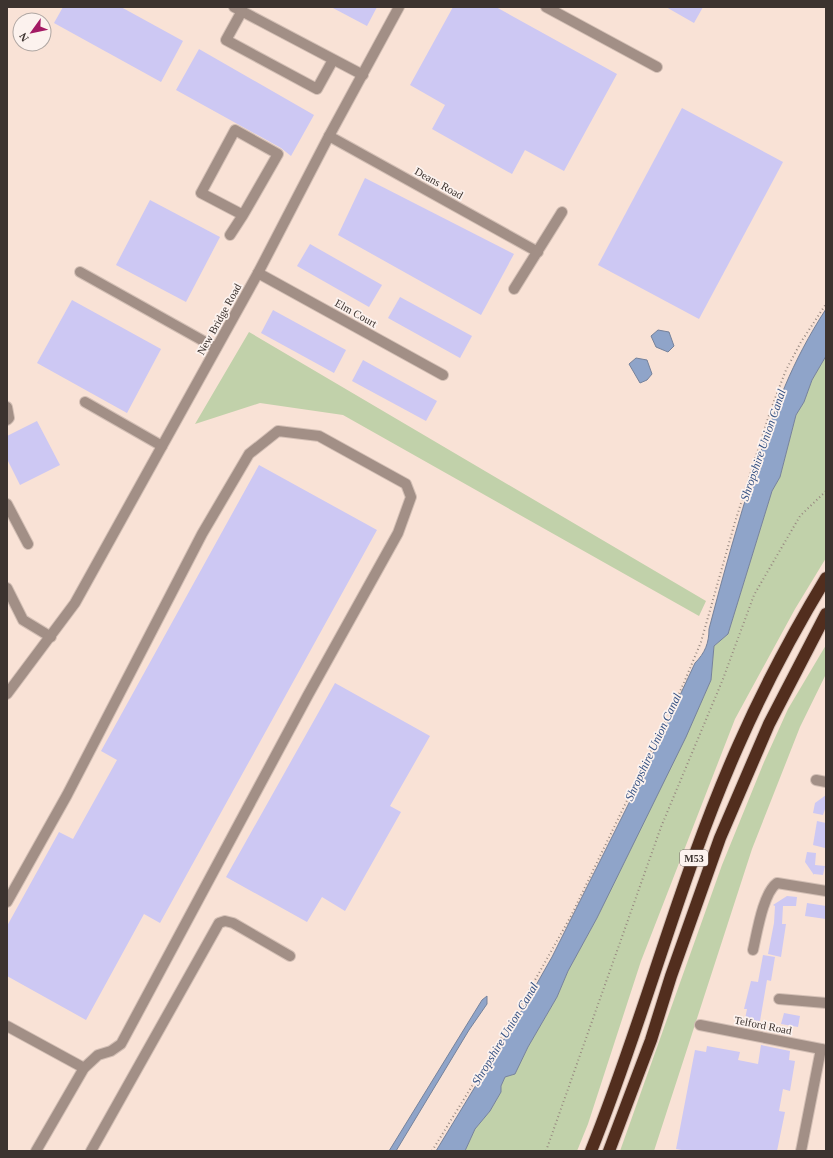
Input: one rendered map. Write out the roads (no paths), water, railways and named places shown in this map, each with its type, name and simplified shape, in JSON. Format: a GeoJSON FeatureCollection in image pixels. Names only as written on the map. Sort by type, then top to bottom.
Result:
{"type":"FeatureCollection","features":[{"type":"Feature","properties":{"kind":"highway","name":"M53"},"geometry":{"type":"LineString","coordinates":[[591,1151],[616,1088],[700,841],[739,743],[805,614],[826,578]]}},
{"type":"Feature","properties":{"kind":"highway","name":"M53"},"geometry":{"type":"LineString","coordinates":[[608,1151],[651,1040],[671,976],[720,838],[769,724],[826,614]]}},
{"type":"Feature","properties":{"kind":"street","name":"New Bridge Road"},"geometry":{"type":"LineString","coordinates":[[7,694],[75,603],[258,273],[329,136],[399,7]]}},
{"type":"Feature","properties":{"kind":"street"},"geometry":{"type":"LineString","coordinates":[[546,7],[657,67]]}},
{"type":"Feature","properties":{"kind":"street"},"geometry":{"type":"LineString","coordinates":[[333,60],[317,89],[226,40],[238,9],[362,75]]}},
{"type":"Feature","properties":{"kind":"street"},"geometry":{"type":"LineString","coordinates":[[230,235],[243,215],[278,154],[235,130],[201,193],[243,215]]}},
{"type":"Feature","properties":{"kind":"street","name":"Deans Road"},"geometry":{"type":"LineString","coordinates":[[329,136],[538,252]]}},
{"type":"Feature","properties":{"kind":"street"},"geometry":{"type":"LineString","coordinates":[[514,289],[562,212]]}},
{"type":"Feature","properties":{"kind":"street"},"geometry":{"type":"LineString","coordinates":[[80,272],[216,348]]}},
{"type":"Feature","properties":{"kind":"street","name":"Elm Court"},"geometry":{"type":"LineString","coordinates":[[258,273],[443,375]]}},
{"type":"Feature","properties":{"kind":"street"},"geometry":{"type":"LineString","coordinates":[[85,402],[162,446]]}},
{"type":"Feature","properties":{"kind":"street"},"geometry":{"type":"LineString","coordinates":[[7,408],[9,418],[7,420]]}},
{"type":"Feature","properties":{"kind":"street"},"geometry":{"type":"LineString","coordinates":[[7,902],[67,795],[202,534],[248,454],[278,431],[319,436],[406,484],[411,497],[398,533],[308,695],[121,1044],[111,1051],[98,1055],[84,1068],[36,1151]]}},
{"type":"Feature","properties":{"kind":"street"},"geometry":{"type":"LineString","coordinates":[[7,504],[28,544]]}},
{"type":"Feature","properties":{"kind":"street"},"geometry":{"type":"LineString","coordinates":[[7,588],[23,620],[51,637]]}},
{"type":"Feature","properties":{"kind":"street"},"geometry":{"type":"LineString","coordinates":[[816,780],[826,782]]}},
{"type":"Feature","properties":{"kind":"street"},"geometry":{"type":"LineString","coordinates":[[753,950],[762,912],[772,887],[777,883],[826,891]]}},
{"type":"Feature","properties":{"kind":"street"},"geometry":{"type":"LineString","coordinates":[[91,1151],[219,923],[225,921],[233,923],[290,956]]}},
{"type":"Feature","properties":{"kind":"street"},"geometry":{"type":"LineString","coordinates":[[779,999],[826,1003]]}},
{"type":"Feature","properties":{"kind":"street","name":"Telford Road"},"geometry":{"type":"LineString","coordinates":[[700,1025],[823,1049],[801,1151]]}},
{"type":"Feature","properties":{"kind":"street"},"geometry":{"type":"LineString","coordinates":[[7,1026],[84,1068]]}},
{"type":"Feature","properties":{"kind":"water"},"geometry":{"type":"Polygon","coordinates":[[[826,309],[826,356],[812,380],[804,402],[796,415],[780,477],[772,491],[728,634],[714,646],[711,680],[686,737],[597,918],[568,971],[557,997],[528,1047],[515,1074],[505,1077],[501,1086],[501,1092],[490,1111],[475,1129],[465,1151],[436,1151],[523,1008],[552,957],[640,781],[695,663],[706,648],[709,629],[731,549],[749,489],[777,406],[793,367],[826,309]]]}},
{"type":"Feature","properties":{"kind":"water"},"geometry":{"type":"Polygon","coordinates":[[[658,330],[669,332],[674,346],[668,352],[656,347],[651,336],[658,330]]]}},
{"type":"Feature","properties":{"kind":"water"},"geometry":{"type":"Polygon","coordinates":[[[636,358],[647,360],[652,374],[647,380],[640,383],[629,364],[636,358]]]}},
{"type":"Feature","properties":{"kind":"water"},"geometry":{"type":"Polygon","coordinates":[[[487,996],[487,1004],[469,1030],[396,1151],[389,1151],[482,1000],[487,996]]]}},
{"type":"Feature","properties":{"kind":"water label","name":"Shropshire Union Canal"},"geometry":{"type":"Point","coordinates":[763,445]}},
{"type":"Feature","properties":{"kind":"water label","name":"Shropshire Union Canal"},"geometry":{"type":"Point","coordinates":[653,747]}},
{"type":"Feature","properties":{"kind":"water label","name":"Shropshire Union Canal"},"geometry":{"type":"Point","coordinates":[505,1034]}}]}
